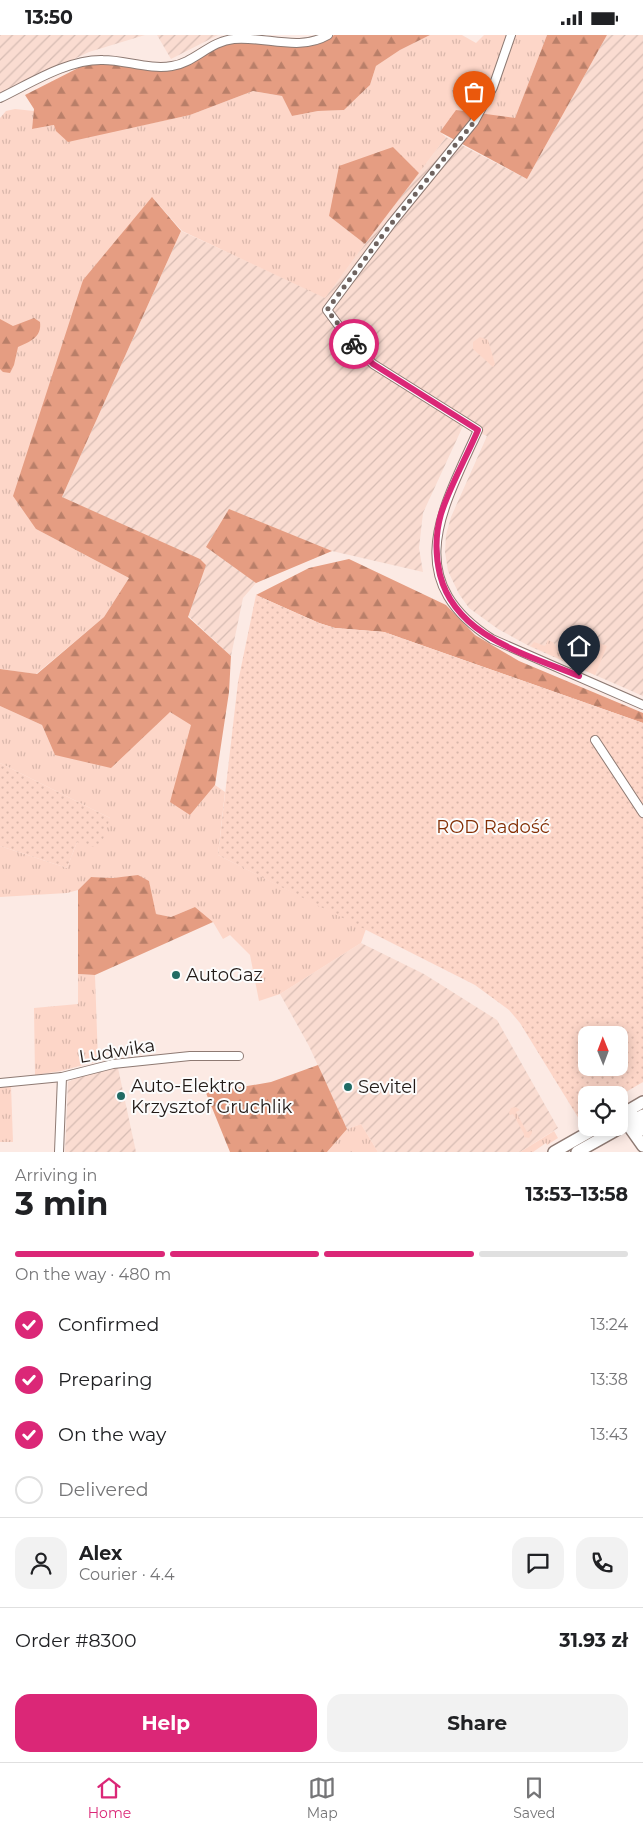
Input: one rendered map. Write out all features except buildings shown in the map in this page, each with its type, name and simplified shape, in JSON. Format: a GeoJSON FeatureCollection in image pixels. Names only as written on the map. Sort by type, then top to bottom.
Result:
{"type":"FeatureCollection","features":[{"type":"Feature","properties":{"kind":"street"},"geometry":{"type":"LineString","coordinates":[[0,98],[85,61],[104,60],[171,66],[224,40],[247,39],[301,43],[316,41],[328,35]]}},
{"type":"Feature","properties":{"kind":"street"},"geometry":{"type":"LineString","coordinates":[[510,35],[493,87],[474,122],[391,224],[327,310],[350,341],[373,364],[478,430],[442,512],[436,541],[438,565],[443,587],[454,607],[473,626],[492,639],[643,705]]}},
{"type":"Feature","properties":{"kind":"street"},"geometry":{"type":"LineString","coordinates":[[595,740],[643,813]]}},
{"type":"Feature","properties":{"kind":"street","name":"Ludwika"},"geometry":{"type":"LineString","coordinates":[[0,1083],[62,1077],[113,1063],[190,1056],[239,1055]]}},
{"type":"Feature","properties":{"kind":"street"},"geometry":{"type":"LineString","coordinates":[[59,1152],[62,1077]]}},
{"type":"Feature","properties":{"kind":"street"},"geometry":{"type":"LineString","coordinates":[[577,1152],[629,1117],[643,1102]]}},
{"type":"Feature","properties":{"kind":"street"},"geometry":{"type":"LineString","coordinates":[[629,1117],[643,1130]]}},
{"type":"Feature","properties":{"kind":"street"},"geometry":{"type":"LineString","coordinates":[[629,1117],[643,1146]]}},
{"type":"Feature","properties":{"kind":"street"},"geometry":{"type":"LineString","coordinates":[[554,1152],[582,1136]]}},
{"type":"Feature","properties":{"kind":"shaded area"},"geometry":{"type":"Polygon","coordinates":[[[0,35],[145,35],[89,52],[0,94],[0,35]]]}},
{"type":"Feature","properties":{"kind":"shaded area"},"geometry":{"type":"Polygon","coordinates":[[[157,35],[218,35],[171,59],[157,35]]]}},
{"type":"Feature","properties":{"kind":"shaded area"},"geometry":{"type":"Polygon","coordinates":[[[607,35],[643,35],[643,696],[531,647],[498,629],[469,608],[459,594],[448,571],[445,552],[446,535],[451,517],[487,436],[463,426],[423,513],[419,548],[423,572],[332,551],[267,577],[256,583],[243,598],[231,656],[62,497],[181,231],[325,297],[446,137],[527,179],[607,35]]]}},
{"type":"Feature","properties":{"kind":"shaded area"},"geometry":{"type":"Polygon","coordinates":[[[361,943],[424,974],[497,1020],[558,1128],[520,1152],[378,1152],[361,1124],[347,1129],[309,1046],[280,994],[361,943]]]}},
{"type":"Feature","properties":{"kind":"shaded area"},"geometry":{"type":"Polygon","coordinates":[[[118,1068],[136,1152],[65,1152],[68,1082],[80,1076],[118,1068]]]}},
{"type":"Feature","properties":{"kind":"green space"},"geometry":{"type":"Polygon","coordinates":[[[334,35],[430,35],[400,50],[376,66],[370,85],[344,110],[318,111],[292,116],[282,96],[253,91],[190,115],[68,142],[56,131],[54,125],[32,129],[34,109],[25,95],[84,65],[107,63],[174,69],[222,45],[240,42],[316,45],[334,35]]]}},
{"type":"Feature","properties":{"kind":"green space"},"geometry":{"type":"Polygon","coordinates":[[[430,35],[462,35],[476,43],[484,35],[547,35],[515,118],[440,132],[446,137],[419,173],[393,147],[329,216],[365,244],[325,298],[182,231],[153,198],[83,280],[36,529],[129,578],[104,617],[36,674],[0,669],[0,118],[6,111],[15,109],[34,111],[32,129],[55,125],[134,127],[190,115],[253,91],[282,96],[292,116],[318,111],[344,110],[370,85],[376,66],[400,50],[430,35]]]}},
{"type":"Feature","properties":{"kind":"green space"},"geometry":{"type":"Polygon","coordinates":[[[547,35],[607,35],[527,179],[440,132],[456,110],[515,118],[547,35]]]}},
{"type":"Feature","properties":{"kind":"green space"},"geometry":{"type":"Polygon","coordinates":[[[393,147],[419,173],[365,244],[329,216],[339,166],[393,147]]]}},
{"type":"Feature","properties":{"kind":"green space"},"geometry":{"type":"Polygon","coordinates":[[[152,197],[181,231],[62,497],[200,559],[206,565],[188,617],[231,656],[229,692],[215,785],[190,815],[170,802],[191,725],[170,712],[111,768],[55,755],[42,725],[0,706],[0,669],[37,674],[104,617],[129,578],[36,529],[13,496],[83,280],[152,197]]]}},
{"type":"Feature","properties":{"kind":"green space"},"geometry":{"type":"Polygon","coordinates":[[[34,318],[40,322],[39,332],[31,341],[18,347],[10,373],[3,372],[0,369],[0,319],[13,326],[34,318]]]}},
{"type":"Feature","properties":{"kind":"green space"},"geometry":{"type":"Polygon","coordinates":[[[480,337],[488,340],[495,364],[493,367],[473,349],[473,342],[480,337]]]}},
{"type":"Feature","properties":{"kind":"green space"},"geometry":{"type":"Polygon","coordinates":[[[229,509],[332,551],[256,583],[206,547],[229,509]]]}},
{"type":"Feature","properties":{"kind":"green space"},"geometry":{"type":"Polygon","coordinates":[[[349,559],[446,605],[475,635],[519,661],[643,713],[643,723],[384,632],[335,628],[319,623],[256,595],[309,568],[349,559]]]}},
{"type":"Feature","properties":{"kind":"green space","name":"ROD Radość"},"geometry":{"type":"Polygon","coordinates":[[[256,595],[319,623],[335,628],[384,632],[643,723],[643,1082],[628,1091],[628,1086],[578,1086],[578,1117],[520,1023],[509,1010],[475,985],[218,855],[238,682],[256,595]]]}},
{"type":"Feature","properties":{"kind":"green space"},"geometry":{"type":"Polygon","coordinates":[[[584,637],[607,646],[595,675],[531,646],[534,642],[545,646],[548,640],[554,643],[558,651],[574,658],[584,637]]]}},
{"type":"Feature","properties":{"kind":"green space"},"geometry":{"type":"Polygon","coordinates":[[[0,706],[42,725],[55,755],[170,712],[191,724],[190,815],[215,785],[225,792],[218,855],[366,929],[361,943],[280,994],[259,1001],[250,955],[230,935],[223,939],[213,922],[195,907],[171,917],[155,914],[149,881],[138,876],[91,877],[78,890],[67,893],[0,897],[0,846],[67,868],[77,842],[110,818],[0,763],[0,706]]]}},
{"type":"Feature","properties":{"kind":"green space"},"geometry":{"type":"Polygon","coordinates":[[[0,763],[110,818],[100,849],[77,842],[67,868],[0,846],[0,763]]]}},
{"type":"Feature","properties":{"kind":"green space"},"geometry":{"type":"Polygon","coordinates":[[[138,875],[149,881],[156,914],[171,917],[195,907],[213,922],[95,975],[78,974],[78,890],[91,877],[113,878],[138,875]]]}},
{"type":"Feature","properties":{"kind":"green space"},"geometry":{"type":"Polygon","coordinates":[[[78,974],[95,975],[98,1061],[61,1071],[35,1075],[34,1008],[78,1004],[78,974]]]}},
{"type":"Feature","properties":{"kind":"green space"},"geometry":{"type":"Polygon","coordinates":[[[318,1065],[347,1129],[327,1152],[230,1152],[206,1093],[271,1082],[318,1065]]]}},
{"type":"Feature","properties":{"kind":"green space"},"geometry":{"type":"Polygon","coordinates":[[[11,1086],[13,1142],[0,1142],[0,1087],[11,1086]]]}},
{"type":"Feature","properties":{"kind":"green space"},"geometry":{"type":"Polygon","coordinates":[[[516,1107],[520,1110],[516,1112],[527,1132],[532,1130],[529,1138],[524,1137],[513,1114],[510,1115],[509,1113],[511,1108],[516,1107]]]}},
{"type":"Feature","properties":{"kind":"green space"},"geometry":{"type":"Polygon","coordinates":[[[361,1124],[378,1152],[327,1152],[347,1129],[361,1124]]]}},
{"type":"Feature","properties":{"kind":"green space"},"geometry":{"type":"Polygon","coordinates":[[[554,1131],[558,1138],[547,1145],[546,1143],[533,1152],[520,1152],[554,1131]]]}},
{"type":"Feature","properties":{"kind":"way so far"},"geometry":{"type":"LineString","coordinates":[[354,344],[327,310],[391,224],[474,122]]}},
{"type":"Feature","properties":{"kind":"place","name":"AutoGaz"},"geometry":{"type":"Point","coordinates":[176,975]}},
{"type":"Feature","properties":{"kind":"place","name":"Sevitel"},"geometry":{"type":"Point","coordinates":[348,1087]}},
{"type":"Feature","properties":{"kind":"place","name":"Auto-Elektro Krzysztof Gruchlik"},"geometry":{"type":"Point","coordinates":[121,1096]}},
{"type":"Feature","properties":{"kind":"route"},"geometry":{"type":"LineString","coordinates":[[354,344],[373,364],[478,430],[442,512],[436,541],[436,552],[443,587],[458,612],[473,626],[492,639],[579,676]]}}]}
